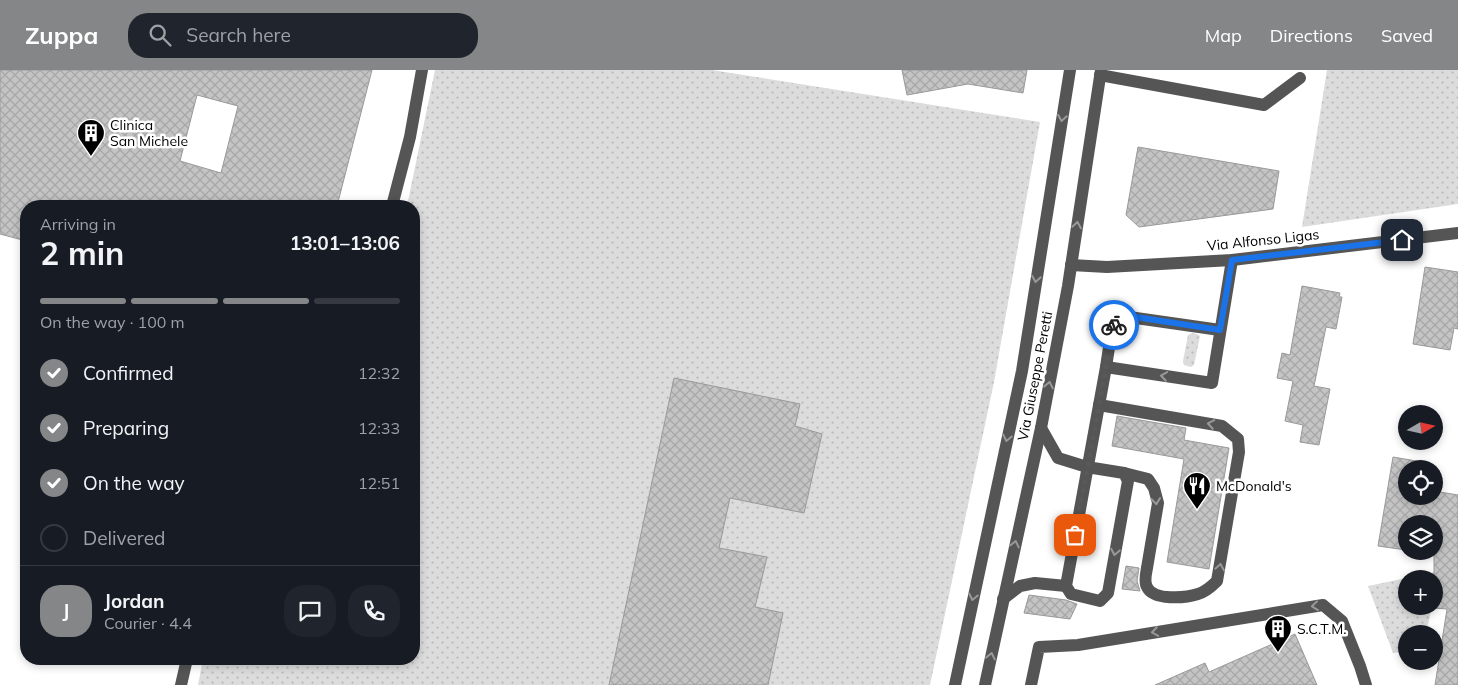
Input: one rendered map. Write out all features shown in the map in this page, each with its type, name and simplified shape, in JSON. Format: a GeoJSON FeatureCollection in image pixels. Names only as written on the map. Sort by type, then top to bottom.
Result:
{"type":"FeatureCollection","features":[{"type":"Feature","properties":{"kind":"street"},"geometry":{"type":"LineString","coordinates":[[394,200],[410,137],[422,70]]}},
{"type":"Feature","properties":{"kind":"street","name":"Via Giuseppe Peretti"},"geometry":{"type":"LineString","coordinates":[[954,685],[1022,371],[1070,70]]}},
{"type":"Feature","properties":{"kind":"street"},"geometry":{"type":"LineString","coordinates":[[1100,73],[1264,105],[1300,78]]}},
{"type":"Feature","properties":{"kind":"street","name":"Via Giuseppe Peretti"},"geometry":{"type":"LineString","coordinates":[[985,685],[1041,428],[1071,265],[1100,73]]}},
{"type":"Feature","properties":{"kind":"street","name":"Via Alfonso Ligas"},"geometry":{"type":"LineString","coordinates":[[1071,265],[1107,267],[1232,260],[1458,233]]}},
{"type":"Feature","properties":{"kind":"street"},"geometry":{"type":"LineString","coordinates":[[1106,367],[1212,383],[1232,260]]}},
{"type":"Feature","properties":{"kind":"street"},"geometry":{"type":"LineString","coordinates":[[1124,474],[1128,482],[1108,593],[1100,601],[1071,594],[1066,586],[1112,328],[1118,319],[1129,316],[1220,330]]}},
{"type":"Feature","properties":{"kind":"street"},"geometry":{"type":"LineString","coordinates":[[1041,428],[1058,458],[1087,467],[1148,479],[1154,488],[1158,503],[1147,568],[1147,587],[1153,594],[1161,596],[1179,598],[1200,594],[1217,581],[1239,452],[1238,439],[1222,426],[1099,405]]}},
{"type":"Feature","properties":{"kind":"street"},"geometry":{"type":"LineString","coordinates":[[1003,599],[1023,585],[1035,583],[1066,586]]}},
{"type":"Feature","properties":{"kind":"street"},"geometry":{"type":"LineString","coordinates":[[1031,685],[1040,647],[1078,645],[1323,605],[1342,621],[1366,685]]}},
{"type":"Feature","properties":{"kind":"street"},"geometry":{"type":"LineString","coordinates":[[181,685],[186,665]]}},
{"type":"Feature","properties":{"kind":"shaded area"},"geometry":{"type":"Polygon","coordinates":[[[435,70],[712,70],[1040,122],[994,382],[930,685],[198,685],[202,665],[420,665],[420,200],[408,200],[435,70]]]}},
{"type":"Feature","properties":{"kind":"shaded area"},"geometry":{"type":"Polygon","coordinates":[[[1327,70],[1458,70],[1458,204],[1302,227],[1327,70]]]}},
{"type":"Feature","properties":{"kind":"shaded area"},"geometry":{"type":"Polygon","coordinates":[[[1192,333],[1200,336],[1194,365],[1191,367],[1184,365],[1183,361],[1188,335],[1192,333]]]}},
{"type":"Feature","properties":{"kind":"shaded area"},"geometry":{"type":"Polygon","coordinates":[[[1398,580],[1398,615],[1430,615],[1428,625],[1398,625],[1398,652],[1393,653],[1368,586],[1398,580]]]}},
{"type":"Feature","properties":{"kind":"building","name":"Clinica San Michele"},"geometry":{"type":"Polygon","coordinates":[[[0,70],[372,70],[339,200],[20,200],[20,239],[0,234],[0,70]],[[197,95],[180,161],[221,173],[238,106],[197,95]]]}},
{"type":"Feature","properties":{"kind":"building"},"geometry":{"type":"Polygon","coordinates":[[[902,70],[1027,70],[1023,93],[968,84],[907,95],[902,70]]]}},
{"type":"Feature","properties":{"kind":"building"},"geometry":{"type":"Polygon","coordinates":[[[1138,147],[1279,171],[1273,209],[1139,227],[1126,215],[1138,147]]]}},
{"type":"Feature","properties":{"kind":"building"},"geometry":{"type":"Polygon","coordinates":[[[1425,267],[1458,272],[1458,329],[1454,328],[1450,350],[1413,344],[1425,267]]]}},
{"type":"Feature","properties":{"kind":"building"},"geometry":{"type":"Polygon","coordinates":[[[1302,286],[1340,293],[1339,297],[1342,297],[1336,329],[1326,327],[1314,386],[1330,389],[1319,445],[1300,442],[1303,425],[1285,421],[1293,381],[1277,378],[1282,353],[1290,355],[1302,286]]]}},
{"type":"Feature","properties":{"kind":"building"},"geometry":{"type":"Polygon","coordinates":[[[674,378],[800,404],[795,426],[822,434],[804,513],[730,498],[719,548],[767,557],[755,607],[783,613],[768,685],[609,685],[674,378]]]}},
{"type":"Feature","properties":{"kind":"building","name":"McDonald's"},"geometry":{"type":"Polygon","coordinates":[[[1117,416],[1186,428],[1184,440],[1229,448],[1209,569],[1167,562],[1184,459],[1112,446],[1117,416]]]}},
{"type":"Feature","properties":{"kind":"building"},"geometry":{"type":"Polygon","coordinates":[[[1393,457],[1410,460],[1398,460],[1398,505],[1443,505],[1443,492],[1458,495],[1458,685],[1435,685],[1437,670],[1443,670],[1443,634],[1447,609],[1443,609],[1443,570],[1434,570],[1434,560],[1443,560],[1443,515],[1398,515],[1398,549],[1378,546],[1393,457]]]}},
{"type":"Feature","properties":{"kind":"building"},"geometry":{"type":"Polygon","coordinates":[[[1126,566],[1139,568],[1137,581],[1140,591],[1122,589],[1126,566]]]}},
{"type":"Feature","properties":{"kind":"building"},"geometry":{"type":"Polygon","coordinates":[[[1029,595],[1066,600],[1077,604],[1070,619],[1024,613],[1029,595]]]}},
{"type":"Feature","properties":{"kind":"building","name":"S.C.T.M."},"geometry":{"type":"Polygon","coordinates":[[[1295,634],[1317,685],[1155,685],[1205,663],[1209,672],[1295,634]]]}},
{"type":"Feature","properties":{"kind":"way so far"},"geometry":{"type":"LineString","coordinates":[[1075,535],[1114,325]]}},
{"type":"Feature","properties":{"kind":"place","name":"Clinica San Michele"},"geometry":{"type":"Point","coordinates":[91,157]}},
{"type":"Feature","properties":{"kind":"place","name":"McDonald's"},"geometry":{"type":"Point","coordinates":[1197,510]}},
{"type":"Feature","properties":{"kind":"place","name":"S.C.T.M."},"geometry":{"type":"Point","coordinates":[1278,653]}},
{"type":"Feature","properties":{"kind":"route"},"geometry":{"type":"LineString","coordinates":[[1114,325],[1118,319],[1129,316],[1220,330],[1232,260],[1402,240]]}}]}
